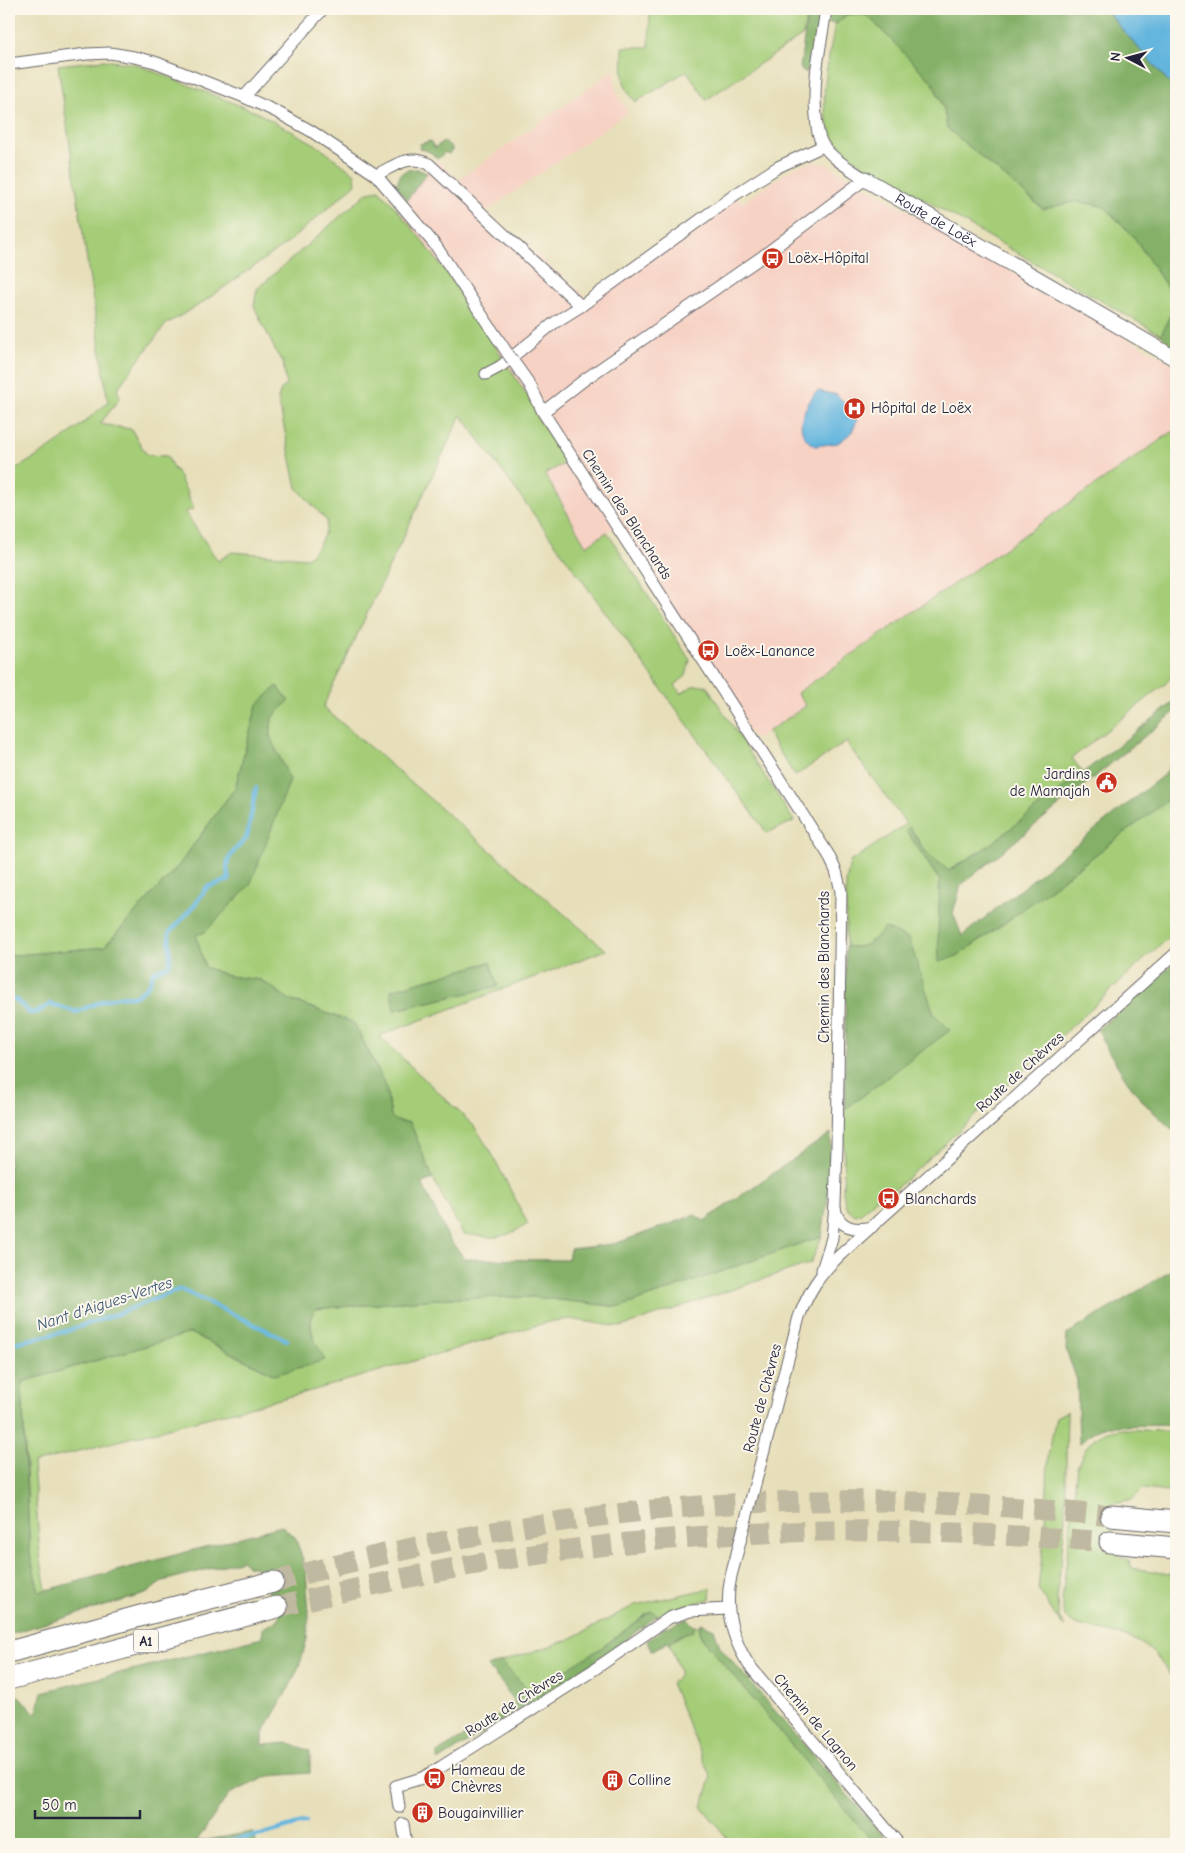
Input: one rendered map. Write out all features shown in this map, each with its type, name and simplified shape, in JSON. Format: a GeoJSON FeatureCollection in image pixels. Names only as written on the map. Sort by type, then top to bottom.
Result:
{"type":"FeatureCollection","features":[{"type":"Feature","properties":{"kind":"highway"},"geometry":{"type":"LineString","coordinates":[[1111,1516],[1176,1522]]}},
{"type":"Feature","properties":{"kind":"highway"},"geometry":{"type":"LineString","coordinates":[[1110,1542],[1176,1548]]}},
{"type":"Feature","properties":{"kind":"highway","name":"A1"},"geometry":{"type":"LineString","coordinates":[[10,1652],[273,1582]]}},
{"type":"Feature","properties":{"kind":"highway","name":"A1"},"geometry":{"type":"LineString","coordinates":[[12,1678],[277,1607]]}},
{"type":"Feature","properties":{"kind":"street"},"geometry":{"type":"LineString","coordinates":[[244,97],[323,9]]}},
{"type":"Feature","properties":{"kind":"street"},"geometry":{"type":"LineString","coordinates":[[486,374],[501,366],[554,323],[581,306],[743,190],[778,167],[823,146],[817,128],[814,80],[826,9]]}},
{"type":"Feature","properties":{"kind":"street","name":"Chemin des Blanchards"},"geometry":{"type":"LineString","coordinates":[[9,64],[87,54],[118,54],[155,62],[244,97],[275,111],[311,131],[376,174],[436,246],[530,385],[543,412],[828,854],[836,871],[841,891],[835,1204],[832,1238],[821,1274]]}},
{"type":"Feature","properties":{"kind":"street","name":"Route de Loëx"},"geometry":{"type":"LineString","coordinates":[[823,146],[839,162],[865,179],[1176,359]]}},
{"type":"Feature","properties":{"kind":"street"},"geometry":{"type":"LineString","coordinates":[[376,174],[406,160],[422,161],[429,164],[581,306]]}},
{"type":"Feature","properties":{"kind":"street"},"geometry":{"type":"LineString","coordinates":[[543,412],[596,372],[762,256],[865,179]]}},
{"type":"Feature","properties":{"kind":"street","name":"Route de Chèvres"},"geometry":{"type":"LineString","coordinates":[[399,1807],[396,1786],[422,1778],[441,1767],[589,1673],[669,1618],[690,1611],[728,1609],[727,1597],[731,1576],[799,1317],[804,1302],[821,1274],[1176,953]]}},
{"type":"Feature","properties":{"kind":"street"},"geometry":{"type":"LineString","coordinates":[[835,1204],[836,1216],[841,1223],[856,1229],[872,1227]]}},
{"type":"Feature","properties":{"kind":"street","name":"Chemin de Lagnon"},"geometry":{"type":"LineString","coordinates":[[728,1609],[736,1644],[749,1665],[899,1844]]}},
{"type":"Feature","properties":{"kind":"street"},"geometry":{"type":"LineString","coordinates":[[403,1824],[406,1844]]}},
{"type":"Feature","properties":{"kind":"shaded area","name":"Hôpital de Loëx"},"geometry":{"type":"Polygon","coordinates":[[[614,70],[616,91],[628,112],[487,211],[589,300],[736,194],[742,203],[790,170],[814,162],[826,164],[1176,366],[1176,429],[798,693],[807,705],[755,740],[616,526],[586,546],[545,473],[566,462],[538,419],[529,398],[433,253],[399,211],[437,160],[458,180],[614,70]]]}},
{"type":"Feature","properties":{"kind":"green space"},"geometry":{"type":"Polygon","coordinates":[[[650,9],[808,9],[803,35],[706,100],[687,71],[636,102],[624,83],[623,47],[649,47],[650,9]]]}},
{"type":"Feature","properties":{"kind":"green space"},"geometry":{"type":"Polygon","coordinates":[[[808,9],[1106,9],[1176,90],[1176,301],[1134,237],[1105,207],[1077,201],[1043,209],[947,128],[944,109],[933,83],[868,16],[846,15],[838,23],[818,24],[806,73],[800,68],[808,9]]]}},
{"type":"Feature","properties":{"kind":"green space"},"geometry":{"type":"Polygon","coordinates":[[[846,15],[868,16],[933,83],[944,109],[947,128],[1043,209],[1077,201],[1105,207],[1134,237],[1176,301],[1161,335],[857,162],[842,150],[833,136],[827,121],[825,105],[826,72],[835,23],[838,23],[846,15]]]}},
{"type":"Feature","properties":{"kind":"green space"},"geometry":{"type":"Polygon","coordinates":[[[104,60],[135,64],[256,112],[315,144],[355,174],[356,184],[286,244],[199,305],[166,324],[117,389],[120,398],[100,424],[131,429],[147,455],[167,456],[174,470],[178,473],[194,509],[185,512],[218,561],[232,552],[307,558],[315,551],[323,536],[327,521],[297,488],[278,399],[281,390],[286,384],[283,362],[277,354],[254,306],[257,289],[368,192],[379,190],[421,238],[458,290],[529,398],[538,419],[567,462],[545,474],[586,546],[607,532],[690,660],[686,676],[675,685],[681,694],[692,686],[706,685],[794,821],[767,833],[461,415],[323,707],[606,950],[379,1036],[474,1126],[491,1152],[528,1224],[503,1236],[490,1237],[463,1234],[433,1179],[410,1122],[395,1121],[391,1116],[386,1087],[354,1023],[290,1000],[261,980],[228,976],[205,967],[196,935],[282,762],[270,737],[272,718],[289,701],[257,705],[235,788],[179,865],[104,947],[17,955],[9,954],[9,472],[61,440],[108,402],[58,65],[104,60]],[[490,962],[391,990],[395,1010],[497,986],[490,962]]]}},
{"type":"Feature","properties":{"kind":"green space"},"geometry":{"type":"Polygon","coordinates":[[[430,141],[435,148],[441,143],[446,142],[452,148],[452,151],[448,154],[445,152],[438,159],[430,152],[419,148],[420,144],[430,141]]]}},
{"type":"Feature","properties":{"kind":"green space"},"geometry":{"type":"Polygon","coordinates":[[[417,169],[427,173],[407,200],[397,187],[399,178],[405,171],[417,169]]]}},
{"type":"Feature","properties":{"kind":"green space"},"geometry":{"type":"Polygon","coordinates":[[[1176,302],[1176,351],[1161,335],[1176,302]]]}},
{"type":"Feature","properties":{"kind":"green space"},"geometry":{"type":"Polygon","coordinates":[[[1176,429],[1176,672],[1164,685],[1072,758],[1083,773],[988,846],[948,871],[925,851],[910,827],[906,830],[940,881],[939,895],[957,956],[1006,922],[1176,794],[1176,930],[890,1194],[877,1198],[860,1214],[855,1215],[846,1207],[843,1193],[845,1109],[950,1030],[934,1014],[926,994],[885,928],[864,945],[859,947],[846,946],[846,882],[850,862],[906,824],[846,742],[795,776],[767,732],[806,706],[797,693],[1176,429]]]}},
{"type":"Feature","properties":{"kind":"green space"},"geometry":{"type":"Polygon","coordinates":[[[277,686],[289,701],[272,718],[270,737],[290,780],[250,885],[205,932],[196,935],[205,967],[228,976],[261,980],[290,1000],[354,1023],[386,1087],[391,1116],[396,1121],[410,1122],[433,1179],[422,1183],[449,1239],[465,1259],[568,1260],[570,1249],[614,1244],[695,1215],[704,1221],[831,1133],[829,1191],[822,1236],[620,1307],[533,1297],[451,1298],[315,1309],[312,1315],[311,1328],[315,1341],[325,1360],[275,1375],[191,1333],[22,1382],[30,1555],[39,1592],[282,1526],[295,1537],[306,1570],[309,1615],[307,1639],[300,1664],[291,1684],[263,1733],[263,1745],[290,1743],[310,1751],[310,1773],[269,1776],[229,1794],[196,1842],[252,1832],[257,1844],[9,1844],[9,1699],[19,1696],[36,1714],[42,1692],[262,1638],[263,1628],[278,1620],[280,1615],[277,1600],[268,1597],[268,1592],[276,1575],[269,1570],[247,1566],[243,1560],[163,1581],[146,1594],[9,1634],[9,954],[17,955],[104,947],[179,865],[235,788],[257,705],[277,686]]]}},
{"type":"Feature","properties":{"kind":"green space"},"geometry":{"type":"Polygon","coordinates":[[[1176,698],[1176,711],[961,885],[953,913],[962,936],[1166,773],[1176,753],[1176,794],[1006,922],[957,956],[939,962],[940,881],[906,830],[909,827],[925,851],[949,871],[988,846],[1169,706],[1176,698]]]}},
{"type":"Feature","properties":{"kind":"green space"},"geometry":{"type":"Polygon","coordinates":[[[885,928],[909,939],[934,1014],[950,1030],[845,1109],[846,946],[859,947],[864,945],[885,928]]]}},
{"type":"Feature","properties":{"kind":"green space"},"geometry":{"type":"Polygon","coordinates":[[[490,962],[498,986],[394,1010],[391,990],[490,962]]]}},
{"type":"Feature","properties":{"kind":"green space"},"geometry":{"type":"Polygon","coordinates":[[[1176,962],[1176,1133],[1145,1104],[1127,1081],[1101,1039],[1102,1035],[1097,1030],[1176,962]]]}},
{"type":"Feature","properties":{"kind":"green space"},"geometry":{"type":"Polygon","coordinates":[[[822,1236],[811,1263],[621,1327],[570,1319],[552,1321],[307,1392],[33,1463],[40,1554],[46,1590],[39,1592],[30,1555],[22,1382],[191,1333],[275,1375],[312,1333],[310,1316],[314,1309],[451,1298],[533,1297],[620,1307],[822,1236]]]}},
{"type":"Feature","properties":{"kind":"green space"},"geometry":{"type":"Polygon","coordinates":[[[1176,1268],[1176,1425],[1107,1426],[1093,1432],[1079,1444],[1077,1380],[1066,1350],[1067,1334],[1176,1268]]]}},
{"type":"Feature","properties":{"kind":"green space"},"geometry":{"type":"Polygon","coordinates":[[[1067,1411],[1065,1519],[1057,1601],[1059,1618],[1065,1627],[1060,1623],[1038,1589],[1046,1522],[1048,1456],[1056,1417],[1067,1411]]]}},
{"type":"Feature","properties":{"kind":"green space"},"geometry":{"type":"Polygon","coordinates":[[[1124,1429],[1176,1432],[1176,1493],[1143,1489],[1133,1499],[1115,1503],[1110,1507],[1119,1530],[1114,1533],[1111,1547],[1119,1556],[1129,1560],[1132,1568],[1176,1575],[1176,1674],[1171,1677],[1162,1663],[1147,1647],[1135,1640],[1074,1624],[1066,1617],[1062,1608],[1077,1467],[1085,1450],[1094,1439],[1106,1432],[1124,1429]]]}},
{"type":"Feature","properties":{"kind":"green space"},"geometry":{"type":"Polygon","coordinates":[[[711,1588],[710,1599],[658,1615],[651,1611],[601,1648],[531,1693],[501,1662],[568,1640],[635,1605],[711,1588]]]}},
{"type":"Feature","properties":{"kind":"green space"},"geometry":{"type":"Polygon","coordinates":[[[651,1611],[658,1615],[603,1657],[438,1761],[438,1752],[515,1705],[505,1687],[488,1667],[501,1662],[531,1692],[601,1648],[651,1611]]]}},
{"type":"Feature","properties":{"kind":"green space"},"geometry":{"type":"Polygon","coordinates":[[[687,1619],[694,1626],[693,1631],[685,1633],[651,1651],[647,1641],[664,1628],[687,1619]]]}},
{"type":"Feature","properties":{"kind":"green space"},"geometry":{"type":"Polygon","coordinates":[[[701,1623],[714,1629],[720,1647],[890,1844],[873,1843],[702,1638],[699,1632],[701,1623]]]}},
{"type":"Feature","properties":{"kind":"green space"},"geometry":{"type":"Polygon","coordinates":[[[694,1626],[700,1626],[699,1632],[702,1638],[875,1844],[732,1844],[702,1807],[711,1778],[671,1683],[678,1677],[680,1671],[669,1643],[685,1633],[693,1631],[694,1626]]]}},
{"type":"Feature","properties":{"kind":"water"},"geometry":{"type":"Polygon","coordinates":[[[1106,9],[1176,9],[1176,90],[1119,26],[1106,9]]]}},
{"type":"Feature","properties":{"kind":"water"},"geometry":{"type":"Polygon","coordinates":[[[818,391],[837,395],[847,405],[855,409],[857,413],[856,423],[851,433],[838,443],[815,446],[805,437],[801,427],[805,410],[814,394],[818,391]]]}},
{"type":"Feature","properties":{"kind":"waterway"},"geometry":{"type":"LineString","coordinates":[[9,998],[16,1000],[30,1013],[38,1012],[50,1004],[77,1012],[106,1000],[136,996],[143,991],[149,983],[153,972],[169,965],[169,933],[194,906],[207,887],[229,880],[228,860],[247,837],[256,788]]}},
{"type":"Feature","properties":{"kind":"waterway","name":"Nant d'Aigues-Vertes"},"geometry":{"type":"LineString","coordinates":[[9,1344],[63,1332],[114,1315],[180,1289],[287,1340]]}},
{"type":"Feature","properties":{"kind":"waterway"},"geometry":{"type":"LineString","coordinates":[[210,1844],[261,1835],[306,1822]]}},
{"type":"Feature","properties":{"kind":"tunnel"},"geometry":{"type":"LineString","coordinates":[[273,1582],[339,1565],[472,1536],[606,1515],[673,1508],[741,1503],[885,1501],[998,1506],[1111,1516]]}},
{"type":"Feature","properties":{"kind":"tunnel"},"geometry":{"type":"LineString","coordinates":[[277,1607],[471,1565],[580,1548],[691,1537],[807,1531],[894,1531],[1110,1542]]}},
{"type":"Feature","properties":{"kind":"place","name":"Loëx-Hôpital"},"geometry":{"type":"Point","coordinates":[772,258]}},
{"type":"Feature","properties":{"kind":"place","name":"Hôpital de Loëx"},"geometry":{"type":"Point","coordinates":[855,408]}},
{"type":"Feature","properties":{"kind":"place","name":"Loëx-Lanance"},"geometry":{"type":"Point","coordinates":[709,651]}},
{"type":"Feature","properties":{"kind":"place","name":"Jardins de Mamajah"},"geometry":{"type":"Point","coordinates":[1106,783]}},
{"type":"Feature","properties":{"kind":"place","name":"Blanchards"},"geometry":{"type":"Point","coordinates":[889,1199]}},
{"type":"Feature","properties":{"kind":"place","name":"Hameau de Chèvres"},"geometry":{"type":"Point","coordinates":[435,1779]}},
{"type":"Feature","properties":{"kind":"place","name":"Colline"},"geometry":{"type":"Point","coordinates":[612,1780]}},
{"type":"Feature","properties":{"kind":"place","name":"Bougainvillier"},"geometry":{"type":"Point","coordinates":[422,1813]}}]}
